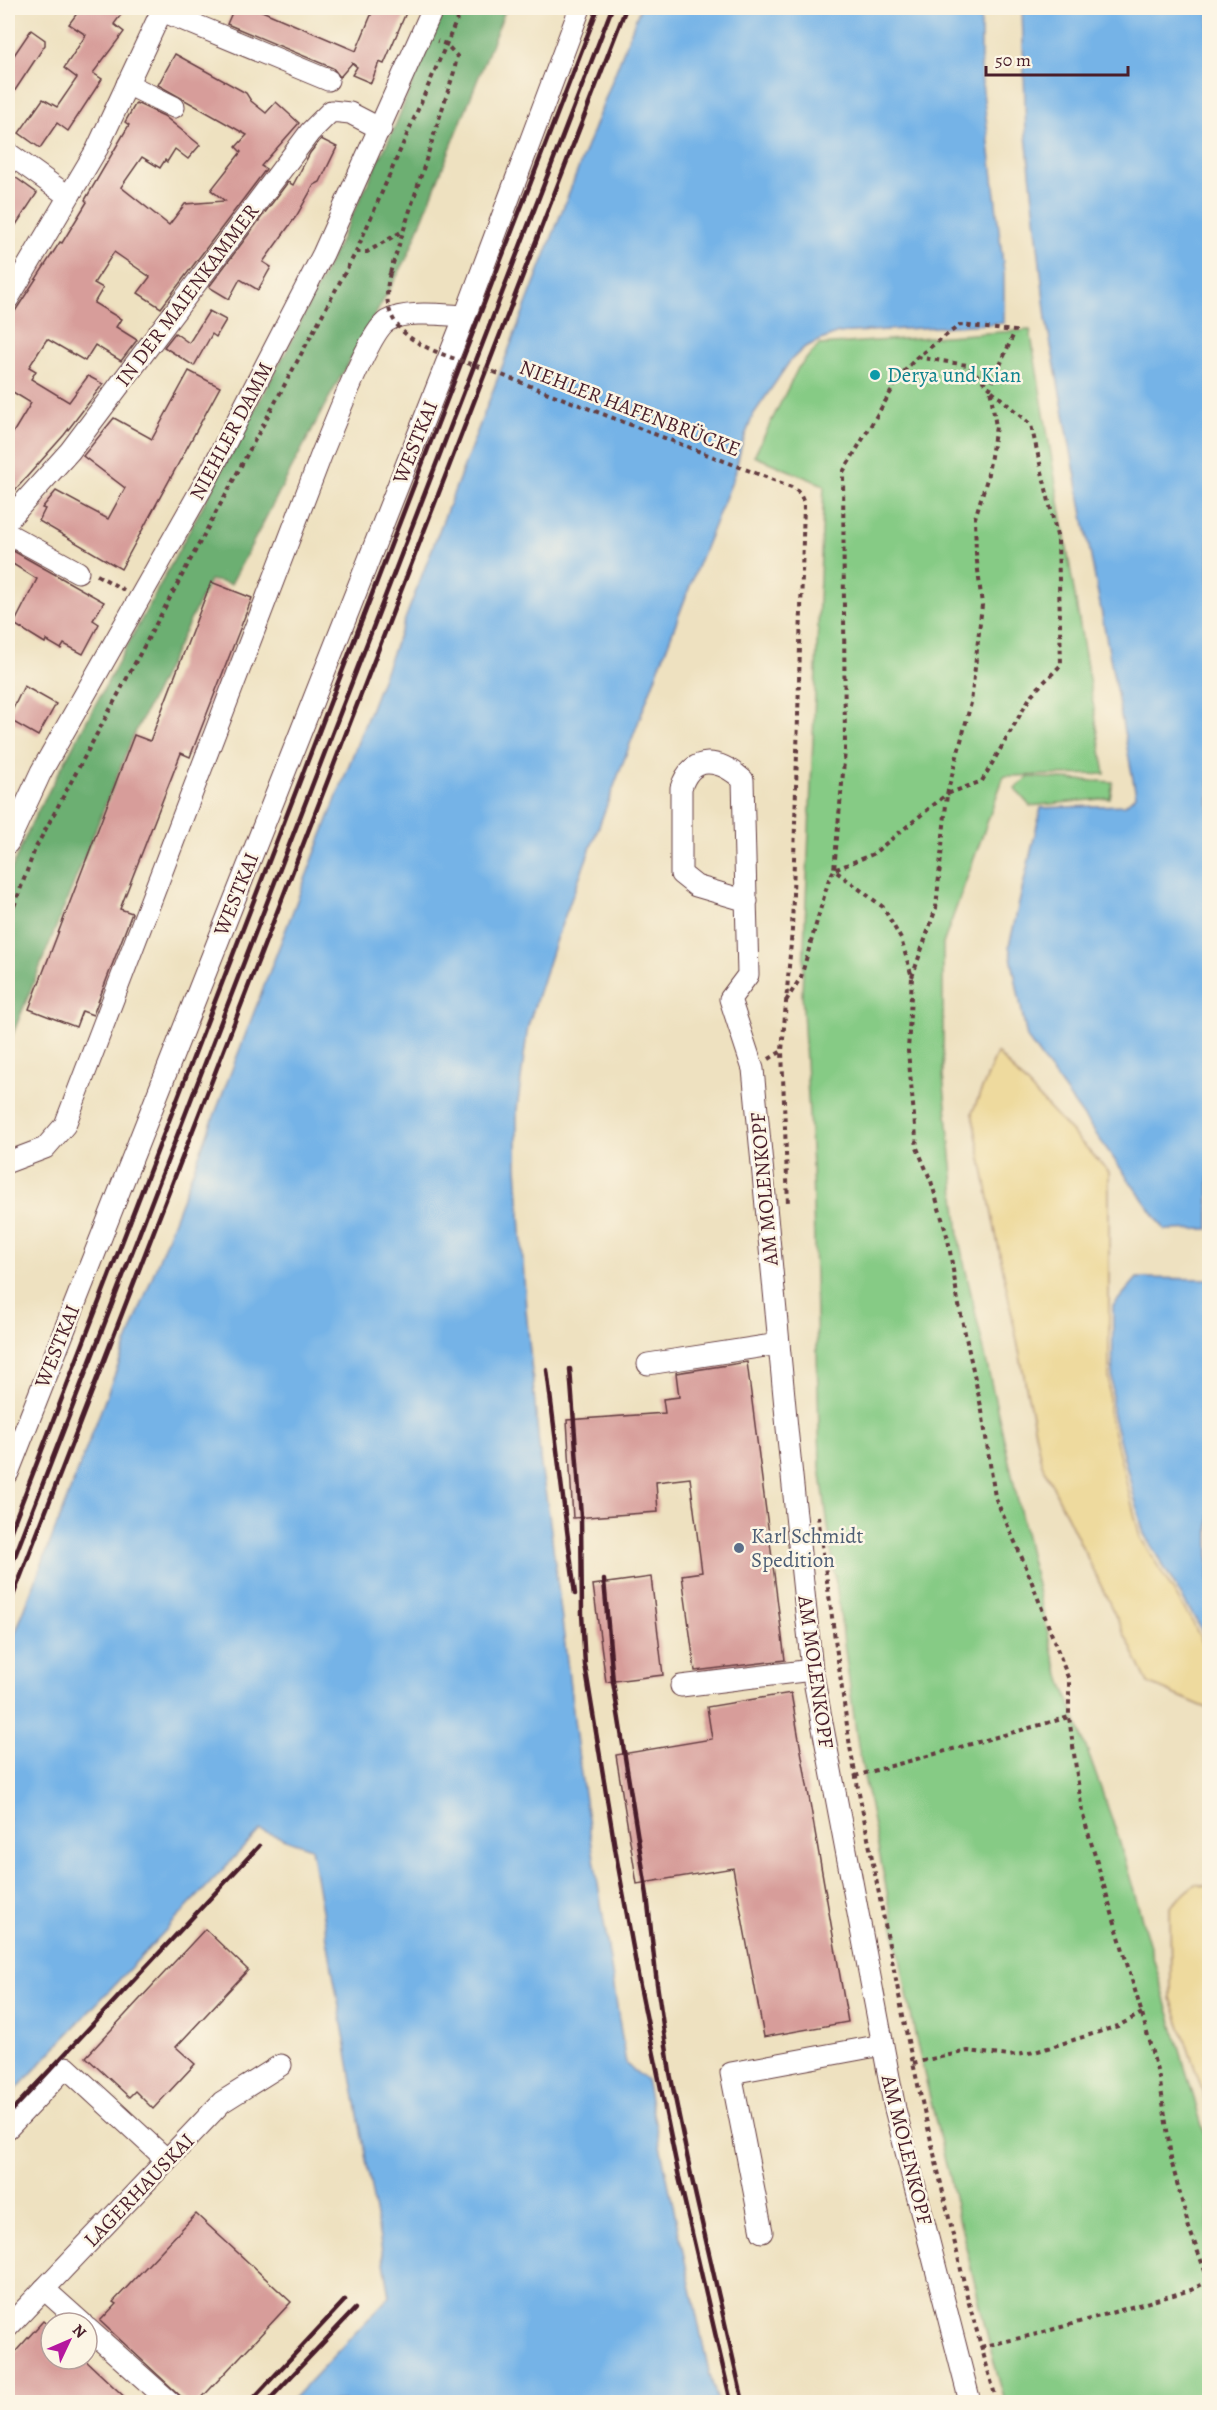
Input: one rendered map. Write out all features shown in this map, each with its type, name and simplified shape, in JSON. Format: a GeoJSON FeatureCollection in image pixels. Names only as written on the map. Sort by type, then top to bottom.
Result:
{"type":"FeatureCollection","features":[{"type":"Feature","properties":{"kind":"street","name":"NIEHLER DAMM"},"geometry":{"type":"LineString","coordinates":[[8,843],[41,772],[243,412],[323,254],[381,129],[419,35],[433,8]]}},
{"type":"Feature","properties":{"kind":"street","name":"WESTKAI"},"geometry":{"type":"LineString","coordinates":[[8,1473],[465,316],[580,8]]}},
{"type":"Feature","properties":{"kind":"street"},"geometry":{"type":"LineString","coordinates":[[8,299],[97,149],[163,9],[328,80]]}},
{"type":"Feature","properties":{"kind":"street"},"geometry":{"type":"LineString","coordinates":[[127,84],[174,107]]}},
{"type":"Feature","properties":{"kind":"street","name":"IN DER MAIENKAMMER"},"geometry":{"type":"LineString","coordinates":[[8,520],[70,451],[310,132],[331,111],[350,113],[381,129]]}},
{"type":"Feature","properties":{"kind":"street"},"geometry":{"type":"LineString","coordinates":[[8,153],[68,196]]}},
{"type":"Feature","properties":{"kind":"street"},"geometry":{"type":"LineString","coordinates":[[8,1162],[45,1148],[65,1125],[322,453],[367,348],[387,322],[415,314],[465,316]]}},
{"type":"Feature","properties":{"kind":"street"},"geometry":{"type":"LineString","coordinates":[[8,534],[86,573]]}},
{"type":"Feature","properties":{"kind":"street"},"geometry":{"type":"LineString","coordinates":[[711,762],[730,768],[743,780],[747,901],[696,886],[681,874],[681,788],[685,775],[695,766],[711,762]]}},
{"type":"Feature","properties":{"kind":"street","name":"AM MOLENKOPF"},"geometry":{"type":"LineString","coordinates":[[747,901],[748,975],[730,999],[753,1069],[812,1670],[895,2109],[970,2403]]}},
{"type":"Feature","properties":{"kind":"street"},"geometry":{"type":"LineString","coordinates":[[648,1364],[779,1344]]}},
{"type":"Feature","properties":{"kind":"street"},"geometry":{"type":"LineString","coordinates":[[681,1686],[812,1670]]}},
{"type":"Feature","properties":{"kind":"street"},"geometry":{"type":"LineString","coordinates":[[762,2232],[731,2073],[882,2045]]}},
{"type":"Feature","properties":{"kind":"street","name":"LAGERHAUSKAI"},"geometry":{"type":"LineString","coordinates":[[8,2327],[222,2102],[281,2065]]}},
{"type":"Feature","properties":{"kind":"street"},"geometry":{"type":"LineString","coordinates":[[8,2128],[66,2067],[167,2160]]}},
{"type":"Feature","properties":{"kind":"street"},"geometry":{"type":"LineString","coordinates":[[44,2289],[69,2311]]}},
{"type":"Feature","properties":{"kind":"street"},"geometry":{"type":"LineString","coordinates":[[99,2339],[170,2403]]}},
{"type":"Feature","properties":{"kind":"path","name":"NIEHLER HAFENBRÜCKE"},"geometry":{"type":"LineString","coordinates":[[462,8],[446,44],[457,56],[454,72],[401,232],[385,290],[387,307],[401,332],[417,343],[794,488],[804,503],[792,930],[786,1002]]}},
{"type":"Feature","properties":{"kind":"path"},"geometry":{"type":"LineString","coordinates":[[356,252],[367,252],[401,232]]}},
{"type":"Feature","properties":{"kind":"path"},"geometry":{"type":"LineString","coordinates":[[789,1215],[782,1051],[786,1002],[801,977],[829,879],[834,870],[845,751],[843,472],[901,375],[917,357],[960,326],[1015,331],[990,388],[996,427],[987,479],[975,518],[975,553],[982,605],[971,703],[947,794],[936,908],[912,977],[908,1051],[917,1148],[931,1181],[948,1239],[958,1301],[982,1411],[995,1497],[1026,1567],[1069,1680],[1069,1717],[1082,1812],[1142,2013],[1160,2082],[1172,2164],[1189,2228],[1209,2282],[1191,2290],[1037,2334],[981,2347]]}},
{"type":"Feature","properties":{"kind":"path"},"geometry":{"type":"LineString","coordinates":[[834,870],[873,854],[947,794],[982,781],[1032,694],[1061,665],[1058,540],[1031,425],[967,365],[917,357]]}},
{"type":"Feature","properties":{"kind":"path"},"geometry":{"type":"LineString","coordinates":[[86,573],[120,588]]}},
{"type":"Feature","properties":{"kind":"path"},"geometry":{"type":"LineString","coordinates":[[834,870],[883,907],[902,939],[912,977]]}},
{"type":"Feature","properties":{"kind":"path"},"geometry":{"type":"LineString","coordinates":[[817,1507],[855,1776],[913,2063],[968,2300],[997,2403]]}},
{"type":"Feature","properties":{"kind":"path"},"geometry":{"type":"LineString","coordinates":[[855,1776],[1069,1717]]}},
{"type":"Feature","properties":{"kind":"path"},"geometry":{"type":"LineString","coordinates":[[913,2063],[968,2051],[1009,2056],[1035,2052],[1118,2026],[1142,2013]]}},
{"type":"Feature","properties":{"kind":"green space"},"geometry":{"type":"Polygon","coordinates":[[[443,8],[506,8],[407,258],[324,407],[231,584],[210,580],[132,739],[8,1046],[8,877],[32,822],[289,346],[393,131],[443,8]]]}},
{"type":"Feature","properties":{"kind":"green space"},"geometry":{"type":"Polygon","coordinates":[[[1030,330],[1105,774],[1004,776],[943,944],[943,1076],[960,1245],[1053,1656],[1117,1833],[1209,2150],[1209,2402],[1005,2402],[917,2044],[858,1746],[820,1467],[812,1167],[802,993],[824,485],[754,456],[798,368],[819,345],[1030,330]]]}},
{"type":"Feature","properties":{"kind":"green space"},"geometry":{"type":"Polygon","coordinates":[[[1028,777],[1113,782],[1110,798],[1030,806],[1015,789],[1028,777]]]}},
{"type":"Feature","properties":{"kind":"sand"},"geometry":{"type":"Polygon","coordinates":[[[997,1053],[1109,1172],[1109,1413],[1140,1537],[1193,1623],[1209,1656],[1209,1709],[1148,1683],[1041,1462],[972,1113],[997,1053]]]}},
{"type":"Feature","properties":{"kind":"sand"},"geometry":{"type":"Polygon","coordinates":[[[1195,1884],[1209,1887],[1209,2110],[1171,1998],[1170,1907],[1195,1884]]]}},
{"type":"Feature","properties":{"kind":"water"},"geometry":{"type":"Polygon","coordinates":[[[640,8],[981,8],[981,74],[1004,273],[1004,323],[838,333],[805,347],[790,361],[753,415],[741,447],[735,474],[696,570],[555,942],[528,1026],[517,1110],[517,1167],[526,1310],[541,1467],[549,1514],[580,1768],[626,2064],[646,2080],[709,2372],[718,2402],[290,2402],[390,2296],[311,1848],[260,1830],[8,2098],[8,1652],[640,8]]]}},
{"type":"Feature","properties":{"kind":"water"},"geometry":{"type":"Polygon","coordinates":[[[1022,8],[1209,8],[1209,1229],[1165,1230],[1027,1038],[1009,946],[1041,808],[1125,805],[1136,795],[1046,319],[1026,135],[1022,8]]]}},
{"type":"Feature","properties":{"kind":"water"},"geometry":{"type":"Polygon","coordinates":[[[1137,1278],[1209,1279],[1209,1642],[1144,1534],[1112,1412],[1113,1306],[1137,1278]]]}},
{"type":"Feature","properties":{"kind":"building"},"geometry":{"type":"Polygon","coordinates":[[[81,8],[126,8],[114,24],[124,32],[93,73],[102,79],[68,131],[57,123],[40,148],[19,133],[43,99],[57,107],[77,78],[64,68],[86,35],[69,24],[81,8]]]}},
{"type":"Feature","properties":{"kind":"building"},"geometry":{"type":"Polygon","coordinates":[[[234,8],[255,8],[356,51],[374,8],[408,8],[384,64],[379,62],[371,83],[352,75],[357,67],[352,63],[340,77],[333,68],[227,24],[234,8]]]}},
{"type":"Feature","properties":{"kind":"building"},"geometry":{"type":"Polygon","coordinates":[[[31,30],[45,40],[45,45],[8,101],[8,64],[31,30]]]}},
{"type":"Feature","properties":{"kind":"building"},"geometry":{"type":"Polygon","coordinates":[[[175,54],[246,93],[251,101],[266,113],[276,102],[299,123],[261,166],[266,169],[161,308],[138,293],[150,277],[114,252],[94,283],[103,288],[94,303],[121,319],[116,327],[137,340],[121,361],[95,345],[85,361],[47,339],[29,367],[36,371],[31,379],[69,402],[88,376],[103,384],[64,435],[8,498],[8,441],[31,403],[8,389],[8,322],[87,202],[85,200],[129,125],[125,122],[136,103],[164,116],[200,145],[188,159],[175,149],[160,168],[142,157],[121,187],[169,225],[185,204],[225,201],[211,190],[241,152],[236,147],[247,135],[158,85],[175,54]]]}},
{"type":"Feature","properties":{"kind":"building"},"geometry":{"type":"Polygon","coordinates":[[[321,139],[337,147],[320,182],[314,185],[297,215],[263,262],[271,267],[258,290],[240,279],[229,299],[209,287],[288,182],[293,185],[310,153],[321,139]]]}},
{"type":"Feature","properties":{"kind":"building"},"geometry":{"type":"Polygon","coordinates":[[[8,172],[37,193],[8,237],[8,172]]]}},
{"type":"Feature","properties":{"kind":"building"},"geometry":{"type":"Polygon","coordinates":[[[209,311],[226,320],[216,337],[212,334],[194,366],[164,347],[175,333],[189,343],[209,311]]]}},
{"type":"Feature","properties":{"kind":"building"},"geometry":{"type":"Polygon","coordinates":[[[189,371],[220,387],[121,569],[39,521],[45,509],[42,508],[56,491],[108,519],[125,488],[83,456],[114,418],[152,439],[189,371]]]}},
{"type":"Feature","properties":{"kind":"building"},"geometry":{"type":"Polygon","coordinates":[[[8,548],[104,602],[93,620],[99,624],[83,654],[64,644],[61,649],[46,640],[45,643],[14,624],[37,579],[8,561],[8,548]]]}},
{"type":"Feature","properties":{"kind":"building"},"geometry":{"type":"Polygon","coordinates":[[[211,582],[252,598],[190,757],[181,753],[120,909],[132,913],[93,1015],[82,1011],[76,1027],[29,1009],[134,735],[150,741],[211,582]]]}},
{"type":"Feature","properties":{"kind":"building"},"geometry":{"type":"Polygon","coordinates":[[[24,686],[56,704],[38,736],[8,719],[24,686]]]}},
{"type":"Feature","properties":{"kind":"building"},"geometry":{"type":"Polygon","coordinates":[[[747,1362],[785,1660],[695,1671],[682,1575],[702,1572],[690,1478],[656,1482],[658,1512],[573,1518],[567,1420],[665,1413],[663,1399],[679,1397],[676,1373],[747,1362]]]}},
{"type":"Feature","properties":{"kind":"building"},"geometry":{"type":"Polygon","coordinates":[[[651,1577],[663,1675],[606,1682],[593,1585],[651,1577]]]}},
{"type":"Feature","properties":{"kind":"building"},"geometry":{"type":"Polygon","coordinates":[[[791,1693],[848,2022],[764,2037],[733,1868],[637,1884],[616,1755],[712,1739],[707,1707],[791,1693]]]}},
{"type":"Feature","properties":{"kind":"building"},"geometry":{"type":"Polygon","coordinates":[[[205,1929],[248,1970],[176,2047],[195,2064],[153,2109],[135,2091],[129,2097],[86,2057],[205,1929]]]}},
{"type":"Feature","properties":{"kind":"building"},"geometry":{"type":"Polygon","coordinates":[[[196,2214],[291,2302],[197,2403],[188,2403],[100,2321],[116,2304],[113,2302],[196,2214]]]}},
{"type":"Feature","properties":{"kind":"building"},"geometry":{"type":"Polygon","coordinates":[[[39,2325],[39,2371],[97,2371],[131,2403],[8,2403],[8,2360],[39,2325]]]}},
{"type":"Feature","properties":{"kind":"railway"},"geometry":{"type":"LineString","coordinates":[[8,1538],[598,8]]}},
{"type":"Feature","properties":{"kind":"railway"},"geometry":{"type":"LineString","coordinates":[[8,1574],[612,8]]}},
{"type":"Feature","properties":{"kind":"railway"},"geometry":{"type":"LineString","coordinates":[[8,1609],[626,8]]}},
{"type":"Feature","properties":{"kind":"railway"},"geometry":{"type":"LineString","coordinates":[[570,1369],[581,1517],[585,1665],[640,1986],[679,2177],[731,2402]]}},
{"type":"Feature","properties":{"kind":"railway"},"geometry":{"type":"LineString","coordinates":[[547,1370],[575,1594]]}},
{"type":"Feature","properties":{"kind":"railway"},"geometry":{"type":"LineString","coordinates":[[604,1580],[613,1682],[647,1895],[670,2073],[743,2402]]}},
{"type":"Feature","properties":{"kind":"railway"},"geometry":{"type":"LineString","coordinates":[[8,2115],[259,1846]]}},
{"type":"Feature","properties":{"kind":"railway"},"geometry":{"type":"LineString","coordinates":[[250,2402],[345,2300]]}},
{"type":"Feature","properties":{"kind":"railway"},"geometry":{"type":"LineString","coordinates":[[267,2402],[355,2309]]}},
{"type":"Feature","properties":{"kind":"place","name":"Derya und Kian"},"geometry":{"type":"Point","coordinates":[875,375]}},
{"type":"Feature","properties":{"kind":"place","name":"Karl Schmidt Spedition"},"geometry":{"type":"Point","coordinates":[739,1548]}}]}
